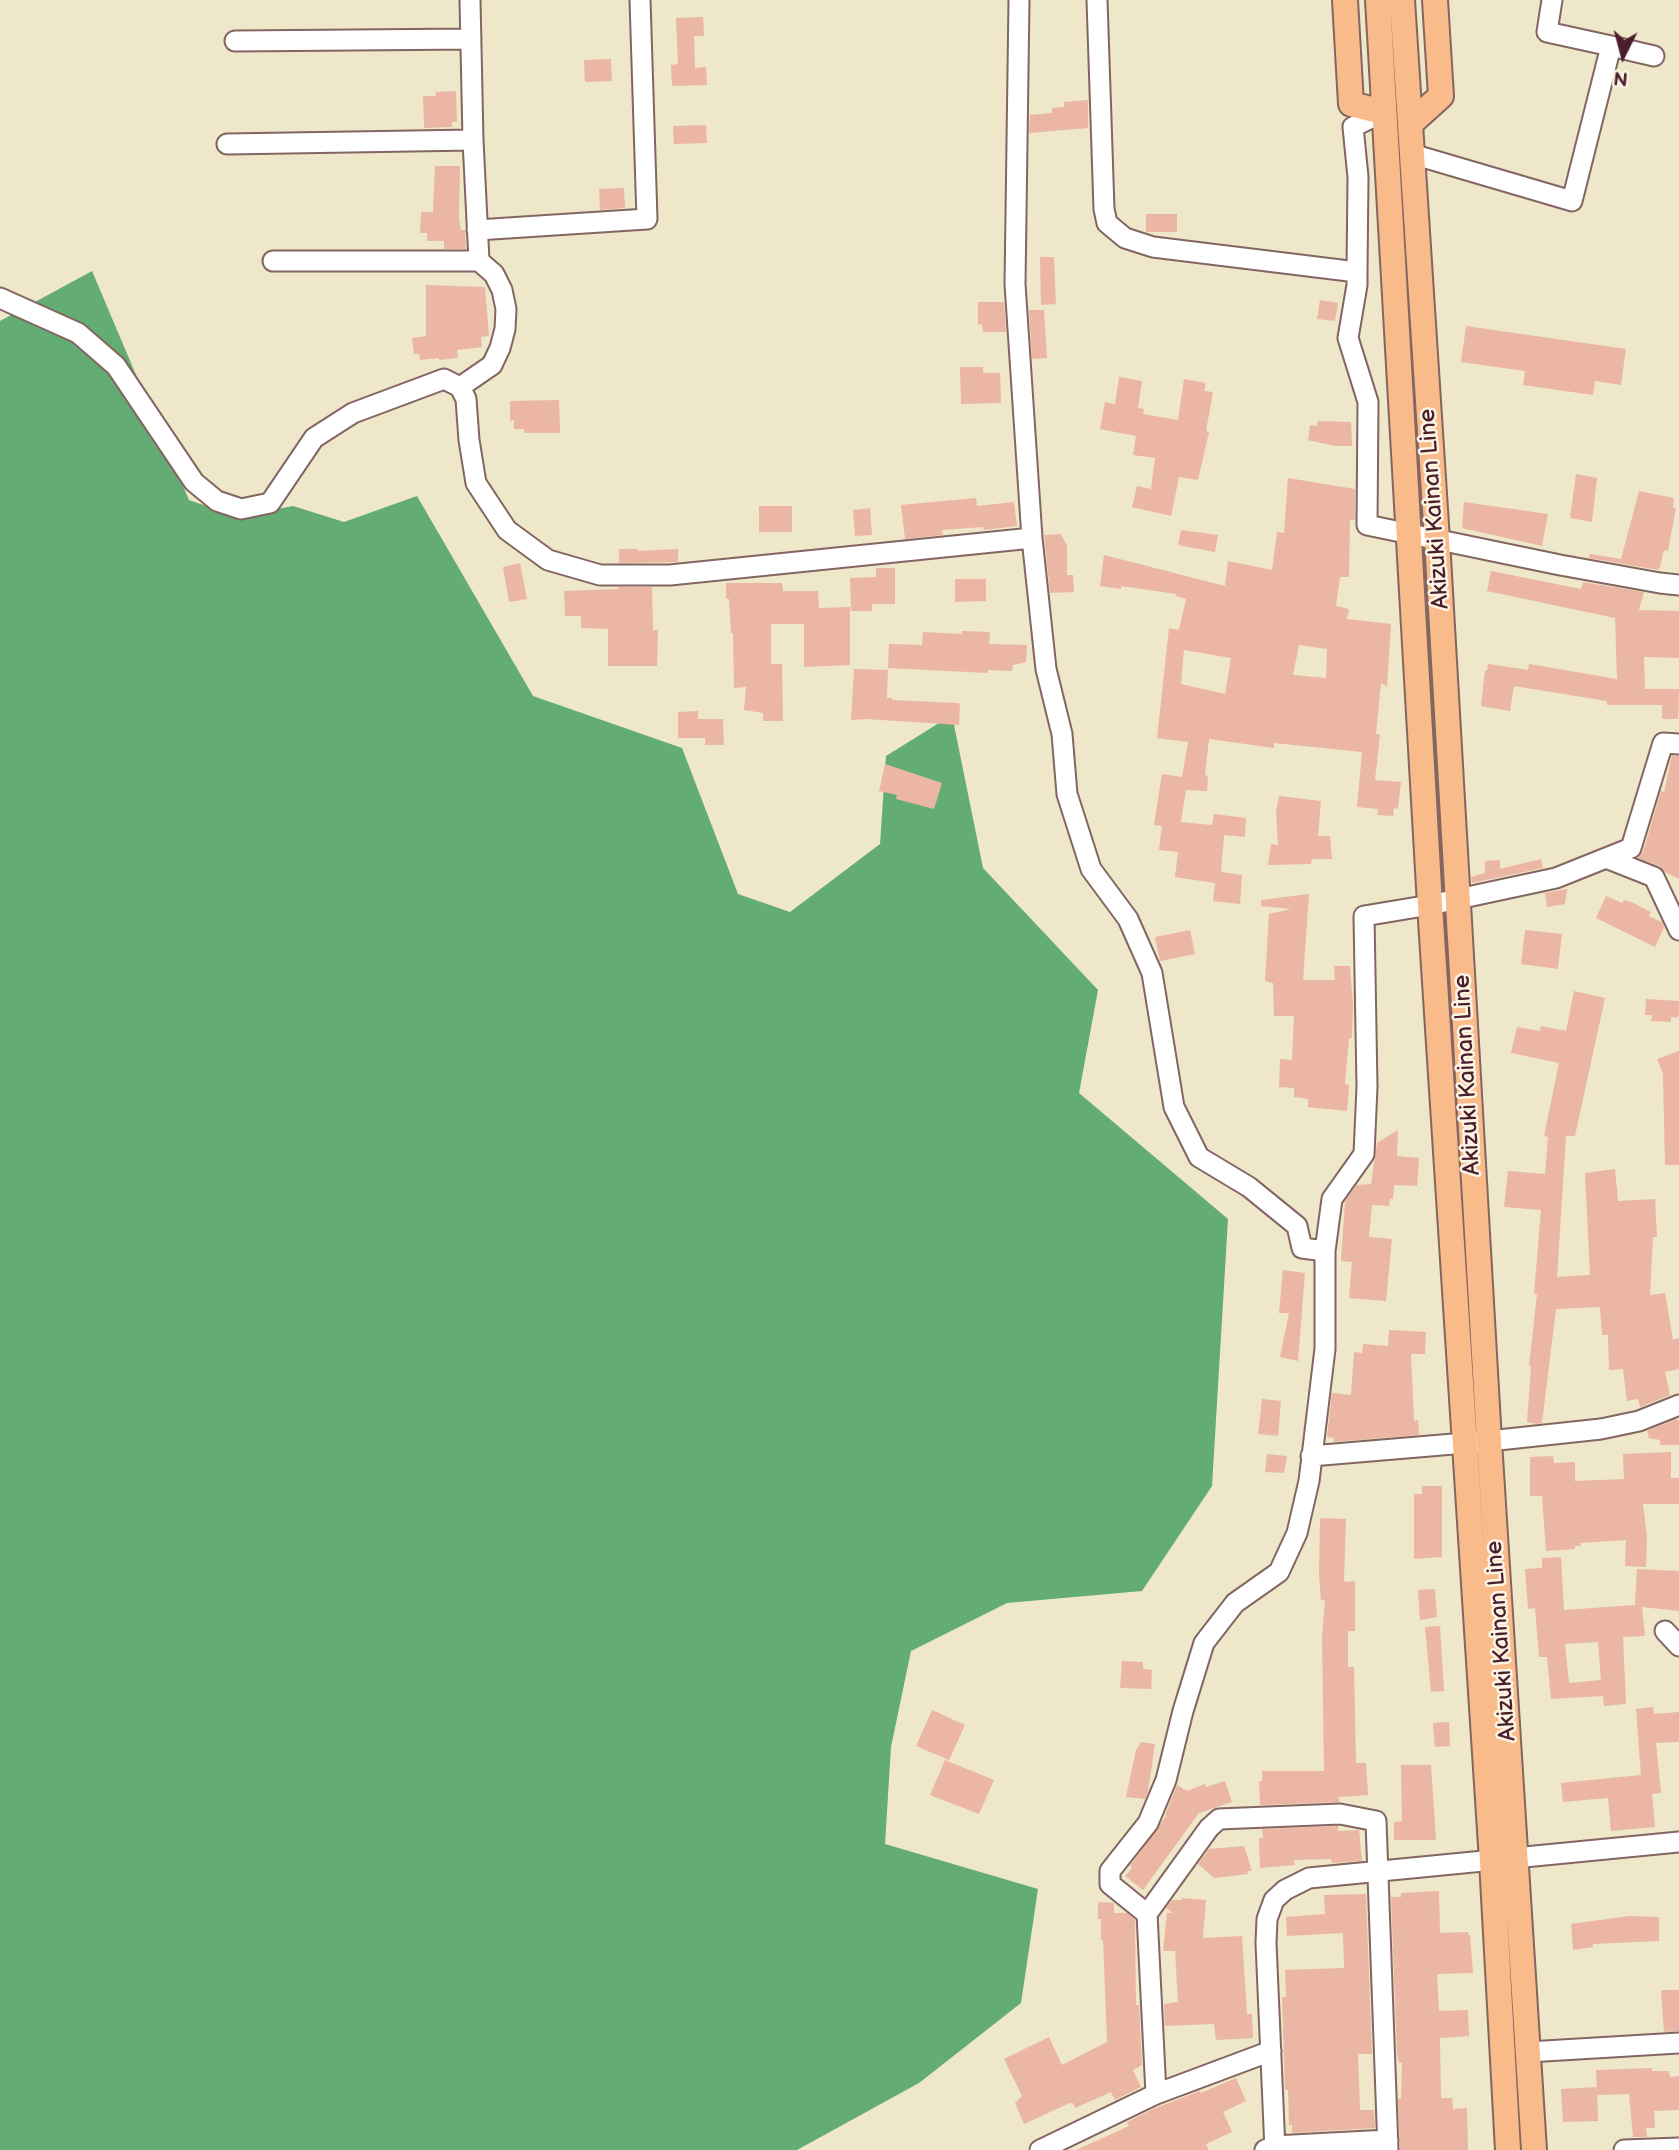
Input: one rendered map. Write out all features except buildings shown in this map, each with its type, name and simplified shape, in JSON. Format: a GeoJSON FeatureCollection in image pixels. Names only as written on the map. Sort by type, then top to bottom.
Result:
{"type":"FeatureCollection","features":[{"type":"Feature","properties":{"kind":"main road"},"geometry":{"type":"LineString","coordinates":[[1345,0],[1351,104],[1383,112]]}},
{"type":"Feature","properties":{"kind":"main road","name":"Akizuki Kainan Line"},"geometry":{"type":"LineString","coordinates":[[1378,0],[1464,1443],[1504,1859],[1528,2052],[1534,2150]]}},
{"type":"Feature","properties":{"kind":"main road","name":"Akizuki Kainan Line"},"geometry":{"type":"LineString","coordinates":[[1402,0],[1437,540],[1489,1441],[1504,1859],[1508,2150]]}},
{"type":"Feature","properties":{"kind":"main road"},"geometry":{"type":"LineString","coordinates":[[1410,124],[1441,96],[1435,0]]}},
{"type":"Feature","properties":{"kind":"street"},"geometry":{"type":"LineString","coordinates":[[470,0],[479,261]]}},
{"type":"Feature","properties":{"kind":"street"},"geometry":{"type":"LineString","coordinates":[[477,230],[647,219],[640,0]]}},
{"type":"Feature","properties":{"kind":"street"},"geometry":{"type":"LineString","coordinates":[[1019,0],[1016,284],[1032,538],[1046,669],[1062,734],[1067,794],[1091,869],[1128,919],[1152,973],[1174,1107],[1199,1157],[1249,1187],[1297,1226],[1301,1248],[1325,1251]]}},
{"type":"Feature","properties":{"kind":"street"},"geometry":{"type":"LineString","coordinates":[[1097,0],[1104,209],[1107,223],[1125,238],[1153,247],[1357,272]]}},
{"type":"Feature","properties":{"kind":"street"},"geometry":{"type":"LineString","coordinates":[[1552,0],[1547,32],[1654,56]]}},
{"type":"Feature","properties":{"kind":"street"},"geometry":{"type":"LineString","coordinates":[[235,41],[471,39]]}},
{"type":"Feature","properties":{"kind":"street"},"geometry":{"type":"LineString","coordinates":[[1412,154],[1572,201],[1611,46]]}},
{"type":"Feature","properties":{"kind":"street"},"geometry":{"type":"LineString","coordinates":[[1383,112],[1353,127],[1358,177],[1357,285],[1348,338],[1368,402],[1367,525],[1573,567],[1679,585]]}},
{"type":"Feature","properties":{"kind":"street"},"geometry":{"type":"LineString","coordinates":[[227,144],[473,140]]}},
{"type":"Feature","properties":{"kind":"street"},"geometry":{"type":"LineString","coordinates":[[273,261],[479,261],[494,274],[502,290],[506,309],[505,329],[492,365],[460,387]]}},
{"type":"Feature","properties":{"kind":"street"},"geometry":{"type":"LineString","coordinates":[[0,298],[78,333],[116,366],[194,482],[217,501],[241,509],[270,503],[314,438],[353,414],[444,379],[460,387],[466,399],[476,483],[507,530],[548,560],[600,575],[670,575],[1032,538]]}},
{"type":"Feature","properties":{"kind":"street"},"geometry":{"type":"LineString","coordinates":[[1147,1914],[1110,1884],[1110,1871],[1148,1823],[1167,1780],[1183,1711],[1204,1643],[1235,1604],[1279,1572],[1297,1533],[1308,1481],[1325,1349],[1325,1251],[1332,1199],[1364,1154],[1367,1087],[1364,916],[1556,878],[1631,848],[1663,743],[1679,744]]}},
{"type":"Feature","properties":{"kind":"street"},"geometry":{"type":"LineString","coordinates":[[1606,858],[1654,877],[1679,930]]}},
{"type":"Feature","properties":{"kind":"street"},"geometry":{"type":"LineString","coordinates":[[1311,1456],[1601,1429],[1639,1421],[1679,1405]]}},
{"type":"Feature","properties":{"kind":"street"},"geometry":{"type":"LineString","coordinates":[[1665,1631],[1679,1646]]}},
{"type":"Feature","properties":{"kind":"street"},"geometry":{"type":"LineString","coordinates":[[1156,2094],[1147,1914],[1209,1828],[1219,1819],[1340,1814],[1376,1821],[1377,1872],[1388,2145],[1271,2149],[1271,2051],[1266,1943],[1268,1919],[1274,1900],[1285,1890],[1308,1878],[1377,1872],[1679,1842]]}},
{"type":"Feature","properties":{"kind":"street"},"geometry":{"type":"LineString","coordinates":[[1528,2052],[1679,2043]]}},
{"type":"Feature","properties":{"kind":"street"},"geometry":{"type":"LineString","coordinates":[[1040,2150],[1156,2094],[1271,2051]]}},
{"type":"Feature","properties":{"kind":"street"},"geometry":{"type":"LineString","coordinates":[[1624,2150],[1679,2148]]}},
{"type":"Feature","properties":{"kind":"green space"},"geometry":{"type":"Polygon","coordinates":[[[92,271],[189,500],[237,517],[293,506],[344,522],[417,496],[533,696],[682,748],[738,894],[790,912],[880,844],[886,756],[952,715],[983,868],[1098,990],[1079,1093],[1228,1219],[1212,1486],[1142,1591],[1007,1603],[911,1651],[891,1747],[885,1844],[1038,1889],[1021,2003],[919,2083],[797,2150],[0,2150],[0,321],[92,271]]]}}]}
